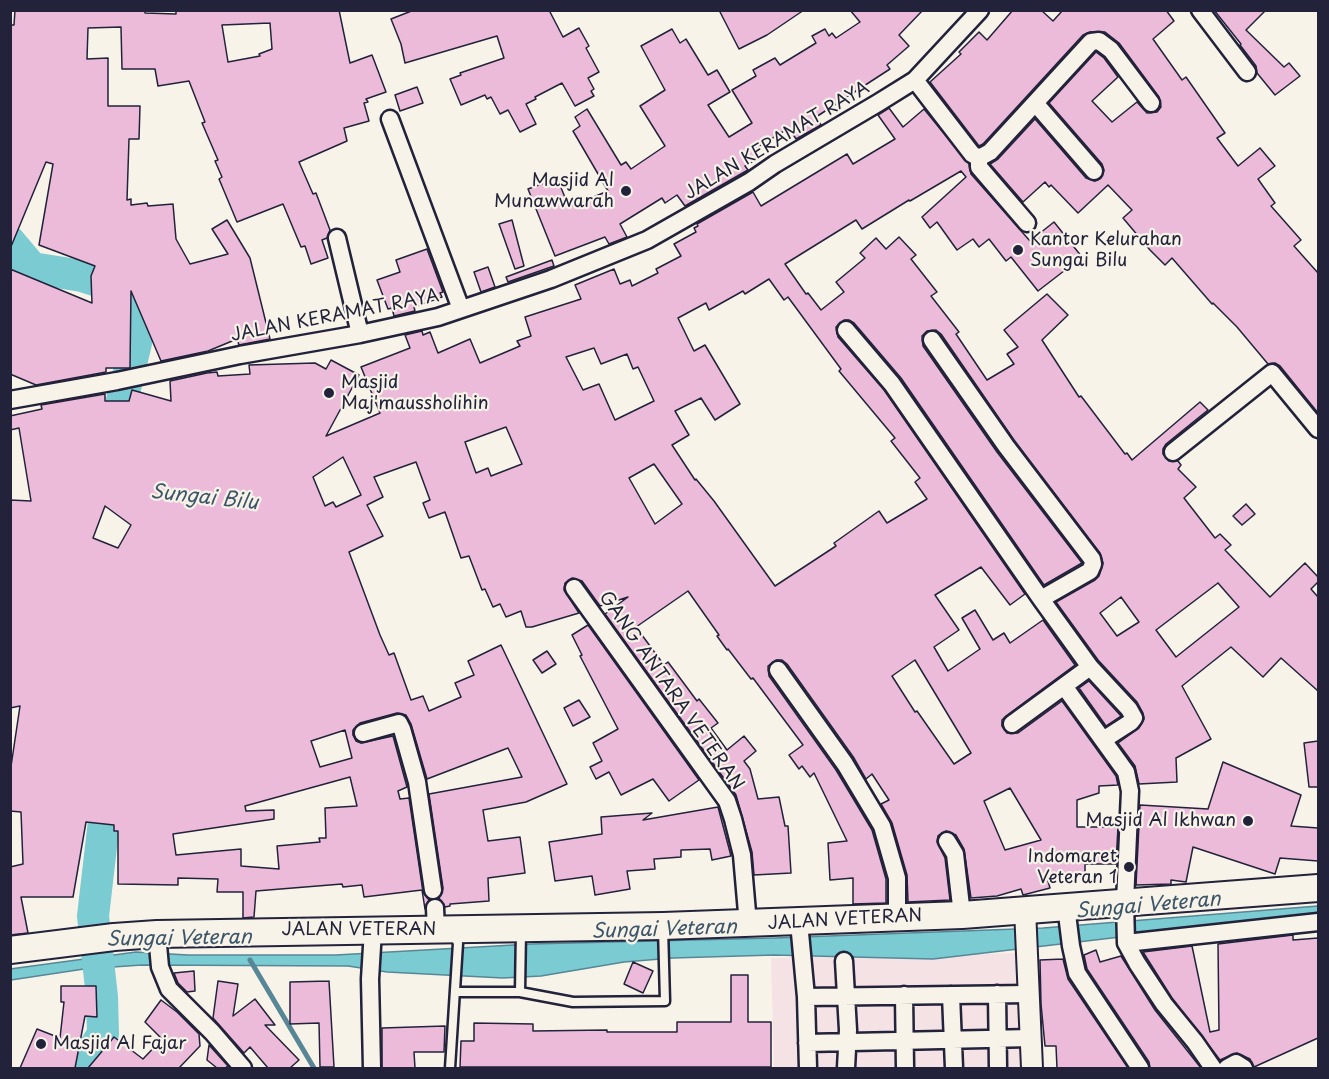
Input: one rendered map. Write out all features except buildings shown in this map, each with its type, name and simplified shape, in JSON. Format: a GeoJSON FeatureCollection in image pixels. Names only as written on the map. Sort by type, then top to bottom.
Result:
{"type":"FeatureCollection","features":[{"type":"Feature","properties":{"kind":"main road","name":"JALAN VETERAN"},"geometry":{"type":"LineString","coordinates":[[10,950],[114,937],[158,942],[372,939],[444,928],[521,939],[663,934],[748,924],[801,927],[897,917],[962,915],[1025,917],[1125,911],[1318,888]]}},
{"type":"Feature","properties":{"kind":"street","name":"JALAN KERAMAT RAYA"},"geometry":{"type":"LineString","coordinates":[[10,400],[360,334],[438,317],[551,279],[647,240],[749,182],[915,80],[980,10]]}},
{"type":"Feature","properties":{"kind":"street"},"geometry":{"type":"LineString","coordinates":[[1200,10],[1247,72]]}},
{"type":"Feature","properties":{"kind":"street"},"geometry":{"type":"LineString","coordinates":[[979,158],[990,152],[1036,104],[1088,44],[1095,41],[1100,41],[1111,50],[1150,103]]}},
{"type":"Feature","properties":{"kind":"street"},"geometry":{"type":"LineString","coordinates":[[915,80],[972,154],[979,158]]}},
{"type":"Feature","properties":{"kind":"street"},"geometry":{"type":"LineString","coordinates":[[1036,104],[1094,171]]}},
{"type":"Feature","properties":{"kind":"street"},"geometry":{"type":"LineString","coordinates":[[390,119],[462,309]]}},
{"type":"Feature","properties":{"kind":"street"},"geometry":{"type":"LineString","coordinates":[[979,158],[979,167],[1027,223]]}},
{"type":"Feature","properties":{"kind":"street"},"geometry":{"type":"LineString","coordinates":[[337,238],[360,334]]}},
{"type":"Feature","properties":{"kind":"street"},"geometry":{"type":"LineString","coordinates":[[846,330],[892,384],[1090,667],[1129,709],[1134,718],[1103,740]]}},
{"type":"Feature","properties":{"kind":"street"},"geometry":{"type":"LineString","coordinates":[[932,340],[1006,446],[1092,559],[1093,564],[1090,571],[1041,599]]}},
{"type":"Feature","properties":{"kind":"street"},"geometry":{"type":"LineString","coordinates":[[1173,452],[1272,373],[1318,429]]}},
{"type":"Feature","properties":{"kind":"street","name":"GANG ANTARA VETERAN"},"geometry":{"type":"LineString","coordinates":[[574,588],[727,801],[742,855],[748,924]]}},
{"type":"Feature","properties":{"kind":"street"},"geometry":{"type":"LineString","coordinates":[[1012,724],[1090,667]]}},
{"type":"Feature","properties":{"kind":"street"},"geometry":{"type":"LineString","coordinates":[[778,670],[845,764],[882,826],[897,878],[897,917]]}},
{"type":"Feature","properties":{"kind":"street"},"geometry":{"type":"LineString","coordinates":[[1064,686],[1126,772],[1130,790],[1125,911],[1126,942],[1164,1004],[1196,1042],[1214,1068]]}},
{"type":"Feature","properties":{"kind":"street"},"geometry":{"type":"LineString","coordinates":[[363,733],[399,723],[402,729],[417,782],[433,890]]}},
{"type":"Feature","properties":{"kind":"street"},"geometry":{"type":"LineString","coordinates":[[947,841],[955,854],[962,915]]}},
{"type":"Feature","properties":{"kind":"street"},"geometry":{"type":"LineString","coordinates":[[1066,915],[1077,973],[1140,1068]]}},
{"type":"Feature","properties":{"kind":"street"},"geometry":{"type":"LineString","coordinates":[[1025,917],[1032,1068]]}},
{"type":"Feature","properties":{"kind":"street"},"geometry":{"type":"LineString","coordinates":[[1126,942],[1318,922]]}},
{"type":"Feature","properties":{"kind":"street"},"geometry":{"type":"LineString","coordinates":[[801,927],[808,1068]]}},
{"type":"Feature","properties":{"kind":"street"},"geometry":{"type":"LineString","coordinates":[[372,939],[370,979],[372,1068]]}},
{"type":"Feature","properties":{"kind":"street"},"geometry":{"type":"LineString","coordinates":[[158,942],[160,967],[169,989],[213,1032],[243,1068]]}},
{"type":"Feature","properties":{"kind":"street"},"geometry":{"type":"LineString","coordinates":[[844,961],[846,1068]]}},
{"type":"Feature","properties":{"kind":"street"},"geometry":{"type":"LineString","coordinates":[[951,994],[954,1068]]}},
{"type":"Feature","properties":{"kind":"street"},"geometry":{"type":"LineString","coordinates":[[997,994],[998,1068]]}},
{"type":"Feature","properties":{"kind":"street"},"geometry":{"type":"LineString","coordinates":[[806,997],[1028,994]]}},
{"type":"Feature","properties":{"kind":"street"},"geometry":{"type":"LineString","coordinates":[[904,995],[905,1068]]}},
{"type":"Feature","properties":{"kind":"street"},"geometry":{"type":"LineString","coordinates":[[807,1043],[1031,1038]]}},
{"type":"Feature","properties":{"kind":"street"},"geometry":{"type":"LineString","coordinates":[[1227,1068],[1236,1063],[1244,1068]]}},
{"type":"Feature","properties":{"kind":"lane"},"geometry":{"type":"LineString","coordinates":[[444,928],[456,989],[450,1068]]}},
{"type":"Feature","properties":{"kind":"lane"},"geometry":{"type":"LineString","coordinates":[[456,989],[520,992],[573,1002],[665,1001],[663,934]]}},
{"type":"Feature","properties":{"kind":"lane"},"geometry":{"type":"LineString","coordinates":[[520,992],[521,939]]}},
{"type":"Feature","properties":{"kind":"shaded area"},"geometry":{"type":"Polygon","coordinates":[[[1020,953],[1024,1068],[774,1068],[771,958],[1020,953]]]}},
{"type":"Feature","properties":{"kind":"water"},"geometry":{"type":"Polygon","coordinates":[[[1318,906],[1318,920],[1163,932],[933,959],[774,955],[673,958],[624,962],[541,976],[503,978],[387,972],[348,966],[142,965],[84,969],[11,980],[10,969],[136,952],[188,955],[336,955],[531,944],[1043,928],[1318,906]]]}},
{"type":"Feature","properties":{"kind":"waterway","name":"Sungai Bilu"},"geometry":{"type":"LineString","coordinates":[[10,242],[32,268],[82,276],[110,285],[127,298],[137,319],[136,343],[112,442]]}},
{"type":"Feature","properties":{"kind":"waterway","name":"Sungai Bilu"},"geometry":{"type":"LineString","coordinates":[[71,1068],[93,1050],[103,1034],[102,997],[93,916],[104,821],[106,781]]}},
{"type":"Feature","properties":{"kind":"waterway","name":"Sungai Veteran"},"geometry":{"type":"LineString","coordinates":[[250,960],[314,1068]]}},
{"type":"Feature","properties":{"kind":"place","name":"Masjid Al Munawwarah"},"geometry":{"type":"Point","coordinates":[626,191]}},
{"type":"Feature","properties":{"kind":"place","name":"Kantor Kelurahan Sungai Bilu"},"geometry":{"type":"Point","coordinates":[1018,250]}},
{"type":"Feature","properties":{"kind":"place","name":"Masjid Maj'maussholihin"},"geometry":{"type":"Point","coordinates":[329,393]}},
{"type":"Feature","properties":{"kind":"place","name":"Masjid Al Ikhwan"},"geometry":{"type":"Point","coordinates":[1248,821]}},
{"type":"Feature","properties":{"kind":"place","name":"Indomaret Veteran 1"},"geometry":{"type":"Point","coordinates":[1129,867]}},
{"type":"Feature","properties":{"kind":"place","name":"Masjid Al Fajar"},"geometry":{"type":"Point","coordinates":[41,1044]}}]}
